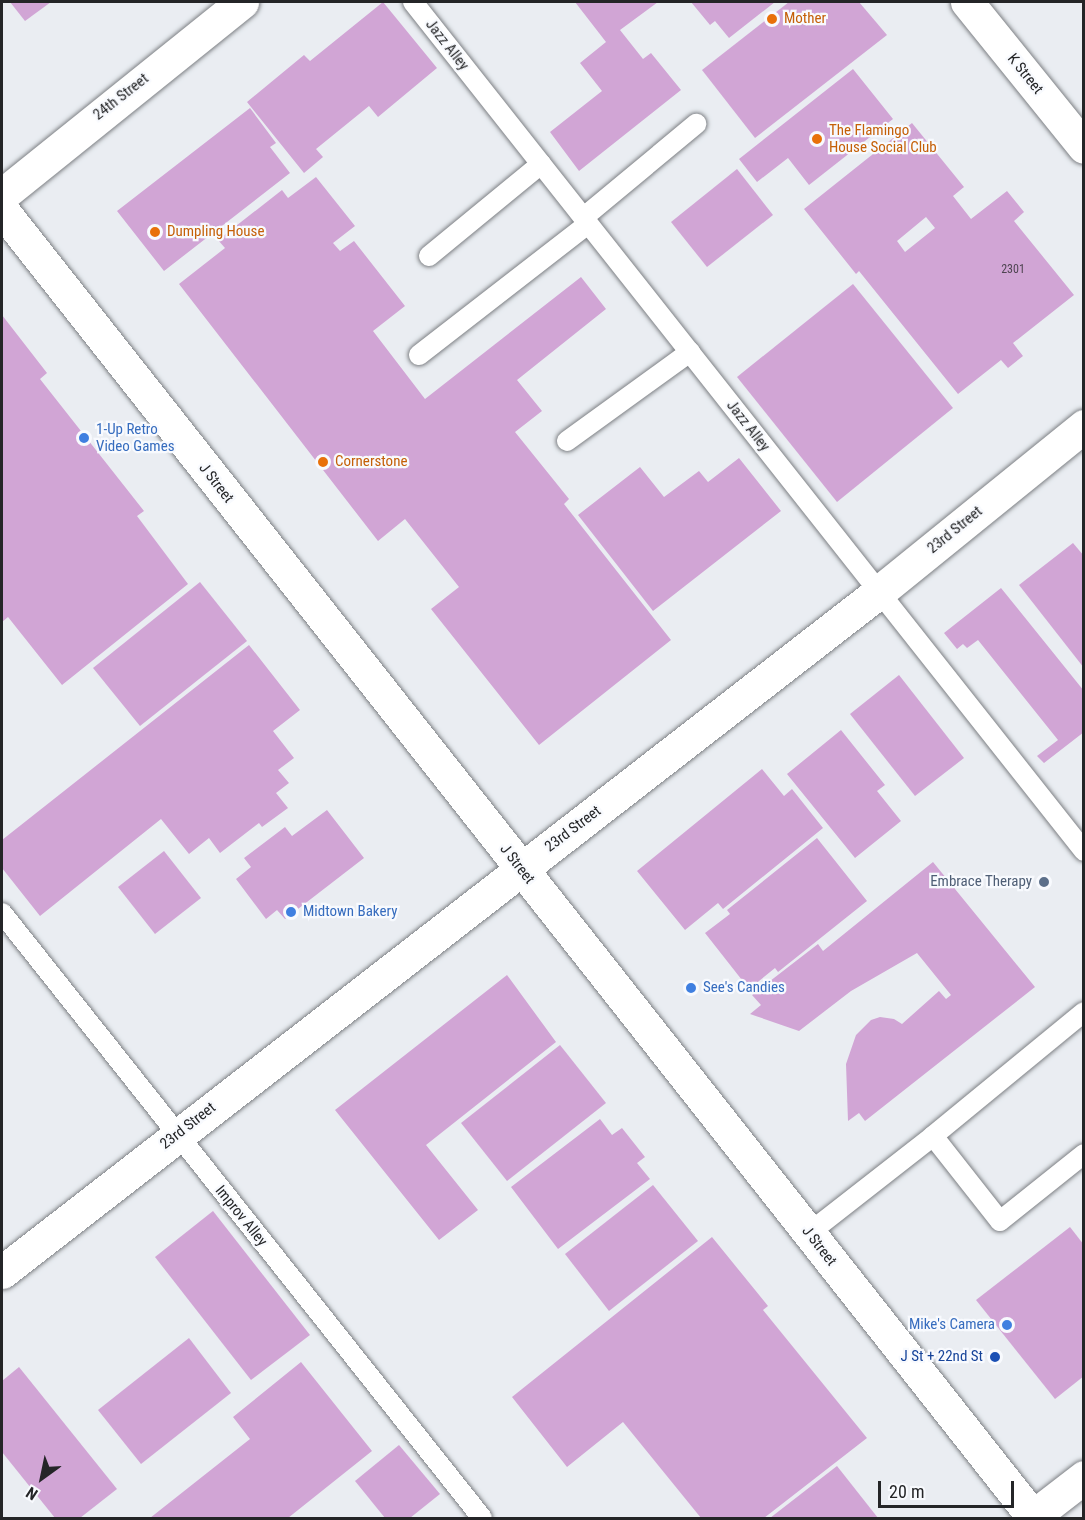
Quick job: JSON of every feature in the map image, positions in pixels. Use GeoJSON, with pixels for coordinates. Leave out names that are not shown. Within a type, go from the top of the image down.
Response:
{"type":"FeatureCollection","features":[{"type":"Feature","properties":{"kind":"street","name":"24th Street"},"geometry":{"type":"LineString","coordinates":[[2,195],[242,2]]}},
{"type":"Feature","properties":{"kind":"street","name":"K Street"},"geometry":{"type":"LineString","coordinates":[[967,2],[1083,147]]}},
{"type":"Feature","properties":{"kind":"street","name":"J Street"},"geometry":{"type":"LineString","coordinates":[[2,210],[1033,1518]]}},
{"type":"Feature","properties":{"kind":"street","name":"23rd Street"},"geometry":{"type":"LineString","coordinates":[[2,1272],[879,592],[1083,426]]}},
{"type":"Feature","properties":{"kind":"street"},"geometry":{"type":"LineString","coordinates":[[1033,1518],[1083,1477]]}},
{"type":"Feature","properties":{"kind":"lane","name":"Jazz Alley"},"geometry":{"type":"LineString","coordinates":[[413,2],[1083,851]]}},
{"type":"Feature","properties":{"kind":"lane"},"geometry":{"type":"LineString","coordinates":[[419,355],[586,221],[696,124]]}},
{"type":"Feature","properties":{"kind":"lane"},"geometry":{"type":"LineString","coordinates":[[429,256],[541,164]]}},
{"type":"Feature","properties":{"kind":"lane"},"geometry":{"type":"LineString","coordinates":[[567,441],[690,352]]}},
{"type":"Feature","properties":{"kind":"lane","name":"Improv Alley"},"geometry":{"type":"LineString","coordinates":[[2,913],[482,1518]]}},
{"type":"Feature","properties":{"kind":"lane"},"geometry":{"type":"LineString","coordinates":[[809,1233],[933,1136],[1083,1012]]}},
{"type":"Feature","properties":{"kind":"lane"},"geometry":{"type":"LineString","coordinates":[[933,1136],[1000,1221],[1083,1154]]}},
{"type":"Feature","properties":{"kind":"building"},"geometry":{"type":"Polygon","coordinates":[[[10,2],[51,2],[25,21],[10,2]]]}},
{"type":"Feature","properties":{"kind":"building"},"geometry":{"type":"Polygon","coordinates":[[[383,2],[437,68],[378,117],[369,106],[316,149],[323,157],[304,173],[247,102],[304,55],[310,61],[383,2]]]}},
{"type":"Feature","properties":{"kind":"building"},"geometry":{"type":"Polygon","coordinates":[[[575,2],[658,2],[620,30],[643,59],[651,53],[681,90],[579,171],[550,132],[602,91],[580,63],[606,42],[575,2]]]}},
{"type":"Feature","properties":{"kind":"building"},"geometry":{"type":"Polygon","coordinates":[[[691,2],[775,2],[729,38],[715,21],[710,25],[691,2]]]}},
{"type":"Feature","properties":{"kind":"building"},"geometry":{"type":"Polygon","coordinates":[[[789,2],[859,2],[887,35],[755,138],[702,70],[789,2]]]}},
{"type":"Feature","properties":{"kind":"building","name":"The Flamingo House Social Club"},"geometry":{"type":"Polygon","coordinates":[[[853,69],[893,119],[809,185],[788,158],[757,182],[739,159],[853,69]]]}},
{"type":"Feature","properties":{"kind":"building"},"geometry":{"type":"Polygon","coordinates":[[[250,108],[276,143],[270,147],[290,173],[164,271],[117,211],[250,108]]]}},
{"type":"Feature","properties":{"kind":"building"},"geometry":{"type":"Polygon","coordinates":[[[912,123],[964,187],[953,196],[971,219],[1007,191],[1024,212],[1014,221],[1074,295],[1013,343],[1023,356],[1008,368],[1001,360],[958,394],[859,271],[856,274],[804,209],[912,123]],[[926,217],[897,241],[905,252],[935,228],[926,217]]]}},
{"type":"Feature","properties":{"kind":"building"},"geometry":{"type":"Polygon","coordinates":[[[737,169],[773,215],[707,267],[671,222],[737,169]]]}},
{"type":"Feature","properties":{"kind":"building"},"geometry":{"type":"Polygon","coordinates":[[[316,177],[355,226],[333,243],[340,251],[354,241],[405,306],[373,331],[425,399],[581,277],[606,309],[517,380],[542,411],[515,432],[569,499],[564,504],[671,640],[539,745],[431,609],[459,587],[405,519],[378,541],[179,284],[225,248],[218,240],[282,190],[288,198],[316,177]]]}},
{"type":"Feature","properties":{"kind":"building"},"geometry":{"type":"Polygon","coordinates":[[[853,284],[953,408],[837,502],[737,377],[853,284]]]}},
{"type":"Feature","properties":{"kind":"building"},"geometry":{"type":"Polygon","coordinates":[[[2,315],[47,373],[40,379],[144,511],[137,516],[188,584],[62,685],[8,617],[2,622],[2,315]]]}},
{"type":"Feature","properties":{"kind":"building"},"geometry":{"type":"Polygon","coordinates":[[[739,458],[781,511],[653,611],[578,515],[640,467],[664,497],[699,471],[708,482],[739,458]]]}},
{"type":"Feature","properties":{"kind":"building"},"geometry":{"type":"Polygon","coordinates":[[[1073,543],[1084,556],[1084,668],[1019,585],[1073,543]]]}},
{"type":"Feature","properties":{"kind":"building"},"geometry":{"type":"Polygon","coordinates":[[[200,582],[247,641],[140,726],[93,668],[200,582]]]}},
{"type":"Feature","properties":{"kind":"building"},"geometry":{"type":"Polygon","coordinates":[[[1001,588],[1084,691],[1084,732],[1044,763],[1037,756],[1058,740],[978,640],[967,648],[963,644],[957,649],[944,633],[1001,588]]]}},
{"type":"Feature","properties":{"kind":"building"},"geometry":{"type":"Polygon","coordinates":[[[249,645],[300,710],[273,731],[294,758],[278,770],[289,783],[276,793],[288,808],[262,827],[259,823],[220,853],[209,838],[189,854],[161,819],[40,916],[2,868],[2,840],[249,645]]]}},
{"type":"Feature","properties":{"kind":"building"},"geometry":{"type":"Polygon","coordinates":[[[899,675],[964,758],[915,796],[850,714],[899,675]]]}},
{"type":"Feature","properties":{"kind":"building"},"geometry":{"type":"Polygon","coordinates":[[[841,730],[885,785],[877,791],[901,821],[855,858],[787,774],[841,730]]]}},
{"type":"Feature","properties":{"kind":"building"},"geometry":{"type":"Polygon","coordinates":[[[762,769],[784,796],[792,789],[823,828],[723,909],[718,903],[685,930],[637,871],[762,769]]]}},
{"type":"Feature","properties":{"kind":"building"},"geometry":{"type":"Polygon","coordinates":[[[327,810],[364,858],[285,919],[277,910],[266,919],[236,879],[251,867],[244,858],[285,827],[292,836],[327,810]]]}},
{"type":"Feature","properties":{"kind":"building"},"geometry":{"type":"Polygon","coordinates":[[[817,838],[867,901],[778,972],[775,968],[749,989],[705,933],[730,914],[727,910],[817,838]]]}},
{"type":"Feature","properties":{"kind":"building"},"geometry":{"type":"Polygon","coordinates":[[[164,851],[201,898],[155,934],[118,887],[164,851]]]}},
{"type":"Feature","properties":{"kind":"building"},"geometry":{"type":"Polygon","coordinates":[[[933,862],[1035,987],[865,1121],[859,1113],[848,1121],[846,1064],[856,1035],[871,1020],[880,1017],[894,1019],[902,1024],[939,991],[946,999],[951,995],[917,953],[851,991],[799,1031],[750,1014],[761,1005],[752,995],[818,944],[823,951],[933,862]]]}},
{"type":"Feature","properties":{"kind":"building"},"geometry":{"type":"Polygon","coordinates":[[[507,975],[556,1042],[426,1145],[478,1210],[439,1240],[335,1110],[507,975]]]}},
{"type":"Feature","properties":{"kind":"building"},"geometry":{"type":"Polygon","coordinates":[[[560,1045],[606,1103],[507,1181],[461,1123],[560,1045]]]}},
{"type":"Feature","properties":{"kind":"building"},"geometry":{"type":"Polygon","coordinates":[[[600,1119],[612,1135],[622,1128],[645,1157],[637,1163],[650,1179],[558,1249],[511,1187],[600,1119]]]}},
{"type":"Feature","properties":{"kind":"building"},"geometry":{"type":"Polygon","coordinates":[[[653,1185],[698,1241],[609,1311],[565,1254],[653,1185]]]}},
{"type":"Feature","properties":{"kind":"building"},"geometry":{"type":"Polygon","coordinates":[[[213,1211],[310,1335],[251,1380],[155,1257],[213,1211]]]}},
{"type":"Feature","properties":{"kind":"building"},"geometry":{"type":"Polygon","coordinates":[[[1070,1227],[1084,1245],[1084,1376],[1055,1399],[976,1300],[1070,1227]]]}},
{"type":"Feature","properties":{"kind":"building"},"geometry":{"type":"Polygon","coordinates":[[[712,1237],[768,1306],[763,1310],[867,1438],[764,1518],[701,1518],[623,1422],[567,1467],[512,1397],[712,1237]]]}},
{"type":"Feature","properties":{"kind":"building"},"geometry":{"type":"Polygon","coordinates":[[[189,1338],[231,1393],[141,1464],[98,1410],[189,1338]]]}},
{"type":"Feature","properties":{"kind":"building"},"geometry":{"type":"Polygon","coordinates":[[[301,1362],[372,1451],[288,1518],[150,1518],[250,1439],[233,1417],[301,1362]]]}},
{"type":"Feature","properties":{"kind":"building"},"geometry":{"type":"Polygon","coordinates":[[[19,1367],[117,1489],[80,1518],[55,1518],[2,1452],[2,1381],[19,1367]]]}},
{"type":"Feature","properties":{"kind":"building"},"geometry":{"type":"Polygon","coordinates":[[[399,1445],[440,1494],[410,1518],[385,1518],[355,1481],[399,1445]]]}},
{"type":"Feature","properties":{"kind":"building"},"geometry":{"type":"Polygon","coordinates":[[[837,1466],[878,1518],[770,1518],[837,1466]]]}},
{"type":"Feature","properties":{"kind":"place","name":"Mother"},"geometry":{"type":"Point","coordinates":[772,19]}},
{"type":"Feature","properties":{"kind":"place","name":"The Flamingo House Social Club"},"geometry":{"type":"Point","coordinates":[817,139]}},
{"type":"Feature","properties":{"kind":"place","name":"Dumpling House"},"geometry":{"type":"Point","coordinates":[155,232]}},
{"type":"Feature","properties":{"kind":"place","name":"1-Up Retro Video Games"},"geometry":{"type":"Point","coordinates":[84,438]}},
{"type":"Feature","properties":{"kind":"place","name":"Cornerstone"},"geometry":{"type":"Point","coordinates":[323,462]}},
{"type":"Feature","properties":{"kind":"place","name":"Embrace Therapy"},"geometry":{"type":"Point","coordinates":[1044,882]}},
{"type":"Feature","properties":{"kind":"place","name":"Midtown Bakery"},"geometry":{"type":"Point","coordinates":[291,912]}},
{"type":"Feature","properties":{"kind":"place","name":"See's Candies"},"geometry":{"type":"Point","coordinates":[691,988]}},
{"type":"Feature","properties":{"kind":"place","name":"Mike's Camera"},"geometry":{"type":"Point","coordinates":[1007,1325]}},
{"type":"Feature","properties":{"kind":"place","name":"J St + 22nd St"},"geometry":{"type":"Point","coordinates":[995,1357]}}]}
